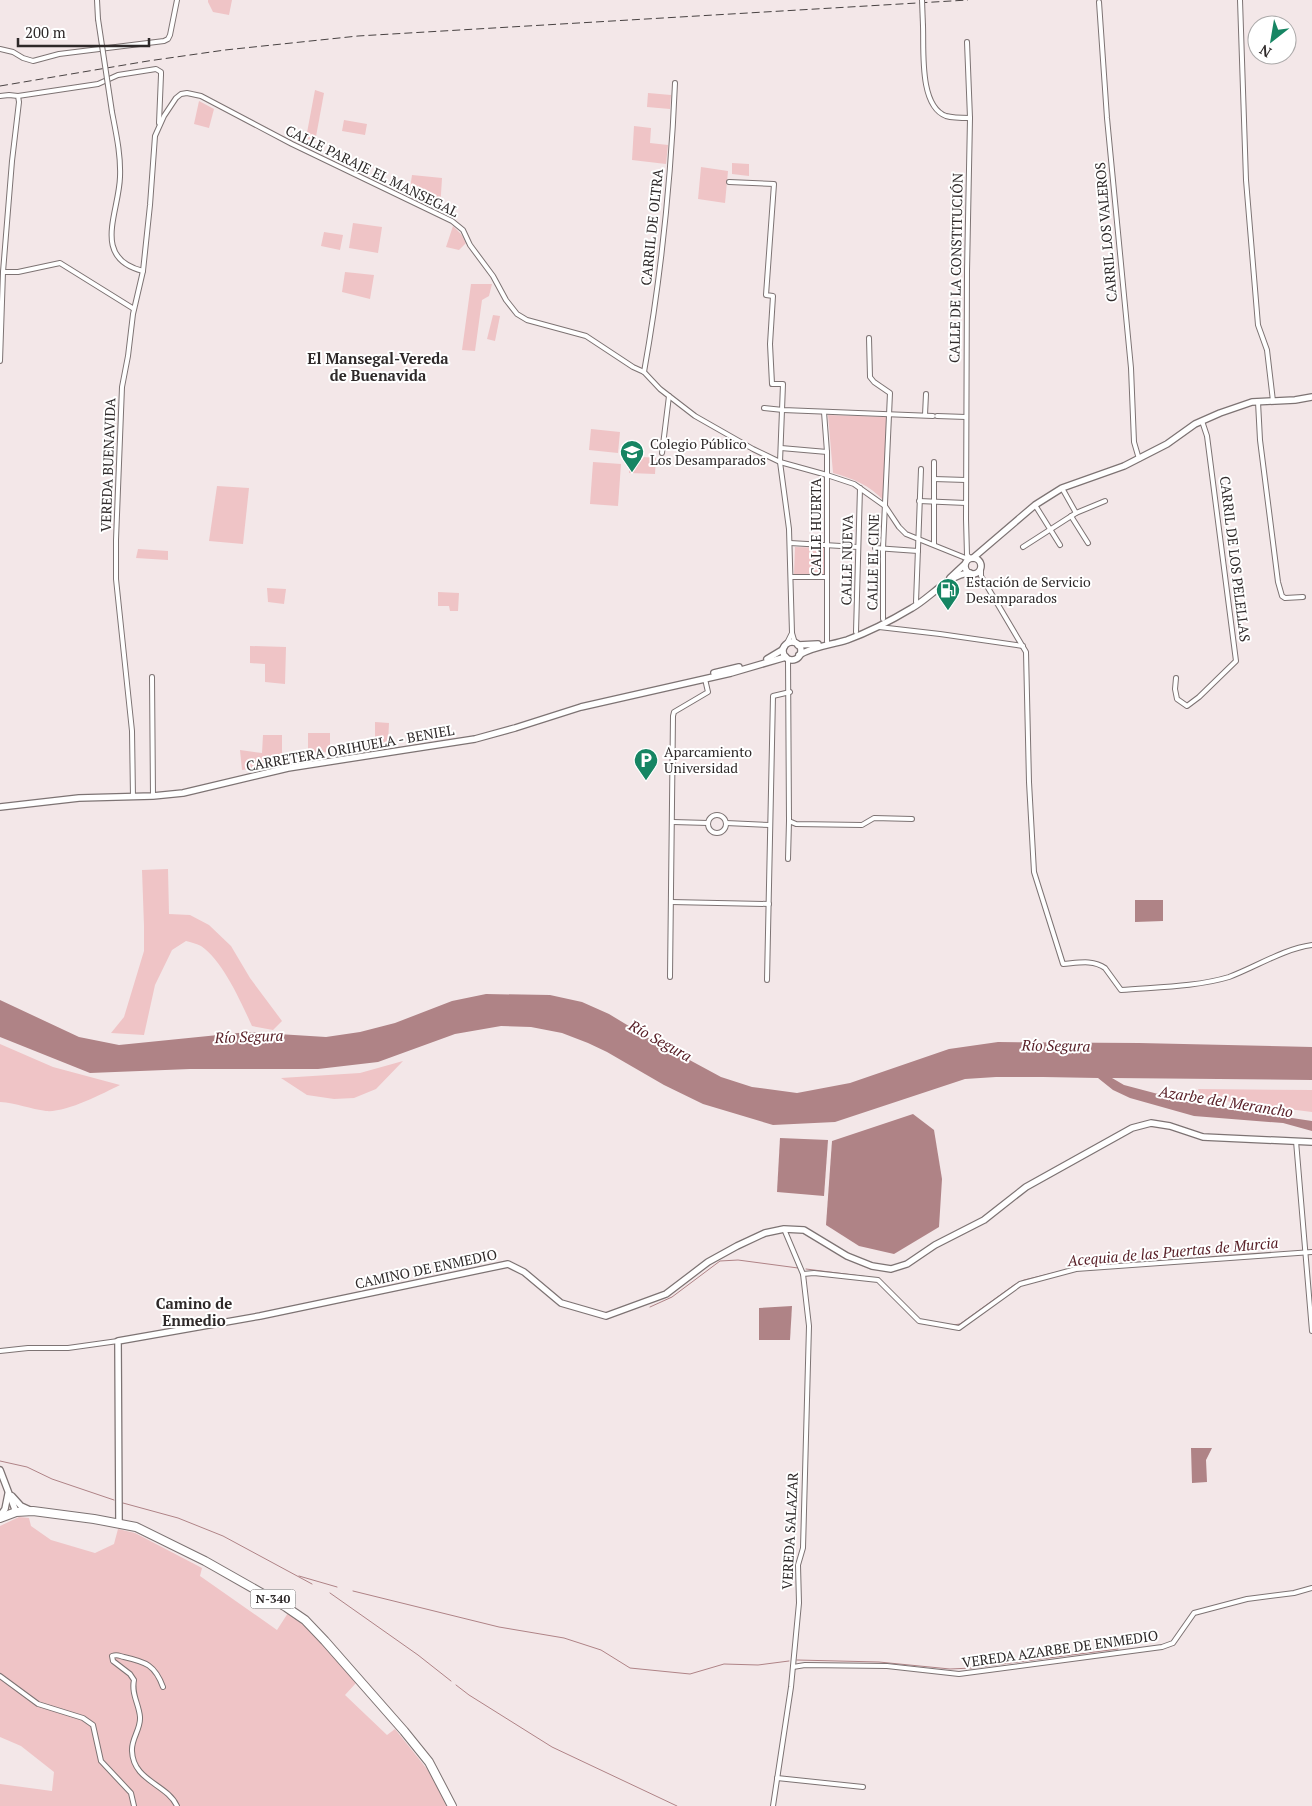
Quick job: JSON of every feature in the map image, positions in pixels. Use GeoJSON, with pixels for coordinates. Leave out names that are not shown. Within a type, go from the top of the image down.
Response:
{"type":"FeatureCollection","features":[{"type":"Feature","properties":{"kind":"highway","name":"N-340"},"geometry":{"type":"LineString","coordinates":[[0,1517],[16,1512],[33,1511],[119,1522],[142,1529],[205,1561],[272,1599],[304,1620],[325,1641],[419,1748],[438,1776],[452,1806]]}},
{"type":"Feature","properties":{"kind":"main road"},"geometry":{"type":"LineString","coordinates":[[988,545],[978,571],[959,576],[925,600],[878,626],[849,639],[814,649],[794,659],[787,658],[783,652],[786,645],[814,645],[856,632],[916,602],[951,577],[968,560],[1035,506],[1062,488],[1139,459],[1220,413],[1258,402],[1312,397]]}},
{"type":"Feature","properties":{"kind":"main road"},"geometry":{"type":"LineString","coordinates":[[968,560],[978,560],[981,566]]}},
{"type":"Feature","properties":{"kind":"main road"},"geometry":{"type":"LineString","coordinates":[[968,560],[966,570],[972,573]]}},
{"type":"Feature","properties":{"kind":"main road"},"geometry":{"type":"LineString","coordinates":[[797,644],[800,649],[800,655]]}},
{"type":"Feature","properties":{"kind":"main road","name":"CARRETERA ORIHUELA - BENIEL"},"geometry":{"type":"LineString","coordinates":[[0,807],[79,798],[133,797],[183,793],[297,767],[474,739],[581,707],[767,659],[786,645]]}},
{"type":"Feature","properties":{"kind":"main road","name":"CARRETERA ORIHUELA - BENIEL"},"geometry":{"type":"LineString","coordinates":[[610,700],[705,679],[787,658]]}},
{"type":"Feature","properties":{"kind":"main road","name":"CAMINO DE ENMEDIO"},"geometry":{"type":"LineString","coordinates":[[118,1340],[260,1316],[508,1264],[524,1272],[561,1303],[606,1316],[666,1294],[708,1262],[737,1246],[765,1233],[784,1229],[804,1230],[847,1256],[872,1266],[891,1268],[907,1264],[935,1245],[984,1220],[1026,1187],[1132,1128],[1151,1123],[1170,1126],[1203,1137],[1312,1142]]}},
{"type":"Feature","properties":{"kind":"main road"},"geometry":{"type":"LineString","coordinates":[[118,1340],[119,1522]]}},
{"type":"Feature","properties":{"kind":"main road"},"geometry":{"type":"LineString","coordinates":[[0,1470],[16,1512]]}},
{"type":"Feature","properties":{"kind":"main road"},"geometry":{"type":"LineString","coordinates":[[9,1492],[20,1506],[33,1511]]}},
{"type":"Feature","properties":{"kind":"main road"},"geometry":{"type":"LineString","coordinates":[[0,1517],[5,1509],[9,1492]]}},
{"type":"Feature","properties":{"kind":"street"},"geometry":{"type":"LineString","coordinates":[[97,0],[98,19],[119,150],[120,187],[111,239],[115,253],[121,261],[131,268],[143,271]]}},
{"type":"Feature","properties":{"kind":"street"},"geometry":{"type":"LineString","coordinates":[[0,49],[13,52],[33,61],[59,54],[164,41],[168,38],[172,29],[177,0]]}},
{"type":"Feature","properties":{"kind":"street"},"geometry":{"type":"LineString","coordinates":[[922,0],[926,81],[930,100],[936,109],[946,116],[970,118]]}},
{"type":"Feature","properties":{"kind":"street"},"geometry":{"type":"LineString","coordinates":[[1240,0],[1246,180],[1258,325],[1267,350],[1273,401]]}},
{"type":"Feature","properties":{"kind":"street","name":"CARRIL LOS VALEROS"},"geometry":{"type":"LineString","coordinates":[[1099,2],[1107,118],[1131,368],[1134,442],[1139,459]]}},
{"type":"Feature","properties":{"kind":"street","name":"CALLE DE LA CONSTITUCIÓN"},"geometry":{"type":"LineString","coordinates":[[967,42],[970,118],[966,417],[966,549],[968,560]]}},
{"type":"Feature","properties":{"kind":"street"},"geometry":{"type":"LineString","coordinates":[[0,96],[18,96],[98,84],[118,75],[156,69],[161,72],[159,125]]}},
{"type":"Feature","properties":{"kind":"street","name":"CARRIL DE OLTRA"},"geometry":{"type":"LineString","coordinates":[[644,372],[661,254],[675,83]]}},
{"type":"Feature","properties":{"kind":"street","name":"CALLE PARAJE EL MANSEGAL"},"geometry":{"type":"LineString","coordinates":[[159,125],[176,98],[181,94],[187,93],[201,96],[292,144],[452,221],[463,230],[470,245],[493,276],[506,300],[517,314],[527,320],[586,336],[633,367],[644,372],[660,389],[695,416],[725,435],[780,462],[854,484],[885,506],[903,531],[968,560]]}},
{"type":"Feature","properties":{"kind":"street"},"geometry":{"type":"LineString","coordinates":[[0,361],[3,272],[12,161],[18,115],[18,96]]}},
{"type":"Feature","properties":{"kind":"street","name":"VEREDA BUENAVIDA"},"geometry":{"type":"LineString","coordinates":[[133,797],[132,731],[116,579],[116,540],[122,387],[134,310],[143,271],[155,136],[159,125]]}},
{"type":"Feature","properties":{"kind":"street"},"geometry":{"type":"LineString","coordinates":[[728,182],[774,184],[766,295],[773,296],[770,344],[771,379],[772,384],[783,384],[780,462],[790,543],[792,633],[797,644]]}},
{"type":"Feature","properties":{"kind":"street"},"geometry":{"type":"LineString","coordinates":[[3,272],[18,272],[60,264],[134,310]]}},
{"type":"Feature","properties":{"kind":"street","name":"CALLE EL CINE"},"geometry":{"type":"LineString","coordinates":[[869,338],[870,377],[890,393],[883,619]]}},
{"type":"Feature","properties":{"kind":"street"},"geometry":{"type":"LineString","coordinates":[[925,416],[926,394]]}},
{"type":"Feature","properties":{"kind":"street"},"geometry":{"type":"LineString","coordinates":[[662,453],[669,396]]}},
{"type":"Feature","properties":{"kind":"street"},"geometry":{"type":"LineString","coordinates":[[1258,402],[1260,440],[1282,596],[1285,598],[1303,597]]}},
{"type":"Feature","properties":{"kind":"street"},"geometry":{"type":"LineString","coordinates":[[764,408],[966,417]]}},
{"type":"Feature","properties":{"kind":"street","name":"CALLE HUERTA"},"geometry":{"type":"LineString","coordinates":[[824,412],[828,452],[826,546],[827,642]]}},
{"type":"Feature","properties":{"kind":"street","name":"CARRIL DE LOS PELELLAS"},"geometry":{"type":"LineString","coordinates":[[1176,678],[1175,689],[1177,699],[1188,706],[1236,661],[1208,445],[1202,422]]}},
{"type":"Feature","properties":{"kind":"street"},"geometry":{"type":"LineString","coordinates":[[780,448],[828,452]]}},
{"type":"Feature","properties":{"kind":"street"},"geometry":{"type":"LineString","coordinates":[[934,462],[934,544]]}},
{"type":"Feature","properties":{"kind":"street"},"geometry":{"type":"LineString","coordinates":[[916,602],[921,469]]}},
{"type":"Feature","properties":{"kind":"street"},"geometry":{"type":"LineString","coordinates":[[934,479],[966,480]]}},
{"type":"Feature","properties":{"kind":"street","name":"CALLE NUEVA"},"geometry":{"type":"LineString","coordinates":[[856,632],[860,488]]}},
{"type":"Feature","properties":{"kind":"street"},"geometry":{"type":"LineString","coordinates":[[1062,488],[1088,543]]}},
{"type":"Feature","properties":{"kind":"street"},"geometry":{"type":"LineString","coordinates":[[919,501],[966,503]]}},
{"type":"Feature","properties":{"kind":"street"},"geometry":{"type":"LineString","coordinates":[[1023,546],[1074,514],[1104,501]]}},
{"type":"Feature","properties":{"kind":"street"},"geometry":{"type":"LineString","coordinates":[[1035,506],[1060,545]]}},
{"type":"Feature","properties":{"kind":"street"},"geometry":{"type":"LineString","coordinates":[[790,543],[858,547]]}},
{"type":"Feature","properties":{"kind":"street"},"geometry":{"type":"LineString","coordinates":[[875,548],[918,551]]}},
{"type":"Feature","properties":{"kind":"street"},"geometry":{"type":"LineString","coordinates":[[981,566],[981,576],[1026,652],[1029,782],[1034,872],[1063,964],[1086,962],[1102,965],[1121,990],[1218,980],[1245,971],[1300,947],[1312,945]]}},
{"type":"Feature","properties":{"kind":"street"},"geometry":{"type":"LineString","coordinates":[[972,573],[981,576]]}},
{"type":"Feature","properties":{"kind":"street"},"geometry":{"type":"LineString","coordinates":[[791,577],[826,577]]}},
{"type":"Feature","properties":{"kind":"street"},"geometry":{"type":"LineString","coordinates":[[891,619],[892,629]]}},
{"type":"Feature","properties":{"kind":"street"},"geometry":{"type":"LineString","coordinates":[[878,626],[1023,646]]}},
{"type":"Feature","properties":{"kind":"street"},"geometry":{"type":"LineString","coordinates":[[786,645],[792,633]]}},
{"type":"Feature","properties":{"kind":"street"},"geometry":{"type":"LineString","coordinates":[[787,658],[790,692],[788,859]]}},
{"type":"Feature","properties":{"kind":"street"},"geometry":{"type":"LineString","coordinates":[[152,677],[153,796]]}},
{"type":"Feature","properties":{"kind":"street"},"geometry":{"type":"LineString","coordinates":[[670,976],[674,712],[708,692],[705,679]]}},
{"type":"Feature","properties":{"kind":"street"},"geometry":{"type":"LineString","coordinates":[[767,980],[773,696],[790,692]]}},
{"type":"Feature","properties":{"kind":"street"},"geometry":{"type":"LineString","coordinates":[[716,815],[724,818],[726,823],[722,831],[717,832],[710,829],[708,824],[710,818],[716,815]]}},
{"type":"Feature","properties":{"kind":"street"},"geometry":{"type":"LineString","coordinates":[[789,821],[796,824],[862,825],[874,818],[912,819]]}},
{"type":"Feature","properties":{"kind":"street"},"geometry":{"type":"LineString","coordinates":[[673,822],[708,824]]}},
{"type":"Feature","properties":{"kind":"street"},"geometry":{"type":"LineString","coordinates":[[726,823],[770,825]]}},
{"type":"Feature","properties":{"kind":"street"},"geometry":{"type":"LineString","coordinates":[[671,902],[769,904]]}},
{"type":"Feature","properties":{"kind":"street"},"geometry":{"type":"LineString","coordinates":[[1296,1141],[1312,1331]]}},
{"type":"Feature","properties":{"kind":"street","name":"VEREDA SALAZAR"},"geometry":{"type":"LineString","coordinates":[[773,1806],[793,1667],[799,1603],[798,1565],[804,1539],[809,1326],[803,1274],[784,1229]]}},
{"type":"Feature","properties":{"kind":"street"},"geometry":{"type":"LineString","coordinates":[[803,1274],[814,1273],[878,1280],[919,1321],[958,1328],[1020,1284],[1076,1269],[1312,1252]]}},
{"type":"Feature","properties":{"kind":"street","name":"CAMINO DE ENMEDIO"},"geometry":{"type":"LineString","coordinates":[[0,1351],[28,1348],[68,1348],[118,1340]]}},
{"type":"Feature","properties":{"kind":"street","name":"VEREDA AZARBE DE ENMEDIO"},"geometry":{"type":"LineString","coordinates":[[793,1667],[805,1665],[887,1666],[959,1674],[1162,1647],[1173,1643],[1194,1613],[1247,1599],[1294,1593],[1312,1588]]}},
{"type":"Feature","properties":{"kind":"street"},"geometry":{"type":"LineString","coordinates":[[163,1687],[158,1676],[148,1664],[117,1654],[112,1656],[113,1661],[130,1674],[134,1680],[132,1687],[140,1715],[140,1722],[132,1749],[135,1762],[148,1781],[167,1792],[174,1799],[177,1806]]}},
{"type":"Feature","properties":{"kind":"street"},"geometry":{"type":"LineString","coordinates":[[0,1676],[38,1704],[89,1721],[96,1733],[101,1761],[131,1793],[134,1806]]}},
{"type":"Feature","properties":{"kind":"street"},"geometry":{"type":"LineString","coordinates":[[777,1778],[863,1787]]}},
{"type":"Feature","properties":{"kind":"shaded area"},"geometry":{"type":"Polygon","coordinates":[[[208,0],[232,0],[229,15],[213,12],[208,0]]]}},
{"type":"Feature","properties":{"kind":"shaded area"},"geometry":{"type":"Polygon","coordinates":[[[315,90],[324,93],[315,142],[306,138],[315,90]]]}},
{"type":"Feature","properties":{"kind":"shaded area"},"geometry":{"type":"Polygon","coordinates":[[[648,93],[671,95],[670,109],[647,107],[648,93]]]}},
{"type":"Feature","properties":{"kind":"shaded area"},"geometry":{"type":"Polygon","coordinates":[[[199,101],[214,109],[209,128],[194,124],[199,101]]]}},
{"type":"Feature","properties":{"kind":"shaded area"},"geometry":{"type":"Polygon","coordinates":[[[344,120],[367,124],[365,135],[342,131],[344,120]]]}},
{"type":"Feature","properties":{"kind":"shaded area"},"geometry":{"type":"Polygon","coordinates":[[[634,126],[651,128],[650,143],[668,145],[666,164],[632,160],[634,126]]]}},
{"type":"Feature","properties":{"kind":"shaded area"},"geometry":{"type":"Polygon","coordinates":[[[732,163],[749,164],[749,176],[732,174],[732,163]]]}},
{"type":"Feature","properties":{"kind":"shaded area"},"geometry":{"type":"Polygon","coordinates":[[[701,167],[728,171],[725,203],[698,199],[701,167]]]}},
{"type":"Feature","properties":{"kind":"shaded area"},"geometry":{"type":"Polygon","coordinates":[[[412,175],[442,178],[440,210],[409,195],[412,175]]]}},
{"type":"Feature","properties":{"kind":"shaded area"},"geometry":{"type":"Polygon","coordinates":[[[353,223],[382,227],[378,253],[349,248],[353,223]]]}},
{"type":"Feature","properties":{"kind":"shaded area"},"geometry":{"type":"Polygon","coordinates":[[[453,226],[466,243],[459,250],[446,247],[453,226]]]}},
{"type":"Feature","properties":{"kind":"shaded area"},"geometry":{"type":"Polygon","coordinates":[[[324,232],[343,235],[340,250],[321,246],[324,232]]]}},
{"type":"Feature","properties":{"kind":"shaded area"},"geometry":{"type":"Polygon","coordinates":[[[345,272],[374,275],[370,299],[342,292],[345,272]]]}},
{"type":"Feature","properties":{"kind":"shaded area"},"geometry":{"type":"Polygon","coordinates":[[[471,284],[492,284],[489,296],[482,300],[475,351],[462,350],[471,284]]]}},
{"type":"Feature","properties":{"kind":"shaded area"},"geometry":{"type":"Polygon","coordinates":[[[493,315],[500,316],[495,341],[487,339],[493,315]]]}},
{"type":"Feature","properties":{"kind":"shaded area"},"geometry":{"type":"Polygon","coordinates":[[[828,415],[887,417],[884,501],[861,483],[833,473],[828,415]]]}},
{"type":"Feature","properties":{"kind":"shaded area"},"geometry":{"type":"Polygon","coordinates":[[[591,429],[620,432],[618,453],[589,450],[591,429]]]}},
{"type":"Feature","properties":{"kind":"shaded area"},"geometry":{"type":"Polygon","coordinates":[[[630,456],[656,458],[655,474],[629,473],[630,456]]]}},
{"type":"Feature","properties":{"kind":"shaded area"},"geometry":{"type":"Polygon","coordinates":[[[593,462],[621,464],[618,506],[590,504],[593,462]]]}},
{"type":"Feature","properties":{"kind":"shaded area"},"geometry":{"type":"Polygon","coordinates":[[[217,486],[249,488],[243,544],[209,541],[217,486]]]}},
{"type":"Feature","properties":{"kind":"shaded area"},"geometry":{"type":"Polygon","coordinates":[[[795,547],[825,548],[825,575],[794,575],[795,547]]]}},
{"type":"Feature","properties":{"kind":"shaded area"},"geometry":{"type":"Polygon","coordinates":[[[138,549],[168,551],[168,560],[136,558],[138,549]]]}},
{"type":"Feature","properties":{"kind":"shaded area"},"geometry":{"type":"Polygon","coordinates":[[[267,588],[286,589],[284,604],[268,602],[267,588]]]}},
{"type":"Feature","properties":{"kind":"shaded area"},"geometry":{"type":"Polygon","coordinates":[[[438,592],[459,593],[458,611],[450,611],[449,606],[438,606],[438,592]]]}},
{"type":"Feature","properties":{"kind":"shaded area"},"geometry":{"type":"Polygon","coordinates":[[[250,646],[286,647],[285,684],[265,682],[265,664],[250,663],[250,646]]]}},
{"type":"Feature","properties":{"kind":"shaded area"},"geometry":{"type":"Polygon","coordinates":[[[375,722],[389,723],[388,743],[375,744],[375,722]]]}},
{"type":"Feature","properties":{"kind":"shaded area"},"geometry":{"type":"Polygon","coordinates":[[[308,733],[330,733],[330,752],[308,753],[308,733]]]}},
{"type":"Feature","properties":{"kind":"shaded area"},"geometry":{"type":"Polygon","coordinates":[[[263,735],[282,735],[282,764],[242,770],[240,750],[262,753],[263,735]]]}},
{"type":"Feature","properties":{"kind":"shaded area"},"geometry":{"type":"Polygon","coordinates":[[[168,869],[169,914],[190,915],[209,925],[231,946],[250,978],[282,1021],[273,1030],[252,1026],[231,983],[217,961],[201,946],[186,941],[172,950],[155,985],[144,1035],[111,1033],[124,1017],[144,951],[142,870],[168,869]]]}},
{"type":"Feature","properties":{"kind":"shaded area"},"geometry":{"type":"Polygon","coordinates":[[[0,1044],[53,1067],[120,1085],[83,1102],[54,1111],[0,1102],[0,1044]]]}},
{"type":"Feature","properties":{"kind":"shaded area"},"geometry":{"type":"Polygon","coordinates":[[[403,1061],[376,1089],[354,1098],[334,1099],[307,1095],[281,1078],[360,1073],[403,1061]]]}},
{"type":"Feature","properties":{"kind":"shaded area"},"geometry":{"type":"Polygon","coordinates":[[[1198,1089],[1312,1090],[1312,1112],[1202,1098],[1198,1089]]]}},
{"type":"Feature","properties":{"kind":"shaded area"},"geometry":{"type":"Polygon","coordinates":[[[19,1517],[29,1518],[31,1526],[51,1540],[95,1553],[114,1544],[118,1529],[135,1533],[202,1568],[200,1576],[277,1630],[288,1613],[316,1637],[356,1683],[345,1695],[387,1735],[395,1729],[435,1779],[447,1806],[0,1806],[0,1784],[52,1791],[54,1772],[21,1746],[0,1737],[0,1526],[19,1517]]]}},
{"type":"Feature","properties":{"kind":"water"},"geometry":{"type":"Polygon","coordinates":[[[1135,900],[1163,900],[1163,921],[1135,922],[1135,900]]]}},
{"type":"Feature","properties":{"kind":"water","name":"Río Segura"},"geometry":{"type":"Polygon","coordinates":[[[486,994],[550,995],[582,1002],[609,1014],[721,1077],[752,1087],[797,1093],[850,1083],[949,1049],[998,1042],[1312,1047],[1312,1080],[1112,1078],[1124,1085],[1192,1103],[1312,1121],[1312,1131],[1283,1123],[1194,1116],[1130,1098],[1113,1090],[1098,1078],[1043,1077],[965,1079],[835,1122],[773,1125],[703,1104],[588,1043],[562,1033],[531,1027],[501,1026],[455,1034],[378,1062],[318,1069],[190,1069],[90,1073],[0,1037],[0,1000],[79,1037],[119,1045],[248,1032],[326,1037],[360,1032],[395,1023],[452,1001],[486,994]]]}},
{"type":"Feature","properties":{"kind":"water"},"geometry":{"type":"Polygon","coordinates":[[[913,1114],[934,1130],[942,1179],[939,1227],[894,1254],[859,1246],[826,1225],[832,1141],[913,1114]]]}},
{"type":"Feature","properties":{"kind":"water"},"geometry":{"type":"Polygon","coordinates":[[[780,1138],[828,1140],[824,1196],[777,1192],[780,1138]]]}},
{"type":"Feature","properties":{"kind":"water"},"geometry":{"type":"Polygon","coordinates":[[[792,1306],[790,1340],[759,1340],[759,1308],[792,1306]]]}},
{"type":"Feature","properties":{"kind":"water"},"geometry":{"type":"Polygon","coordinates":[[[1191,1448],[1212,1448],[1206,1460],[1207,1482],[1192,1483],[1191,1448]]]}},
{"type":"Feature","properties":{"kind":"waterway","name":"Acequia de las Puertas de Murcia"},"geometry":{"type":"LineString","coordinates":[[650,1307],[672,1297],[720,1261],[738,1260],[798,1268]]}},
{"type":"Feature","properties":{"kind":"waterway","name":"Acequia de las Puertas de Murcia"},"geometry":{"type":"LineString","coordinates":[[953,1325],[960,1324],[1014,1285],[1024,1280],[1074,1268]]}},
{"type":"Feature","properties":{"kind":"waterway","name":"Acequia de las Puertas de Murcia"},"geometry":{"type":"LineString","coordinates":[[806,1269],[869,1277]]}},
{"type":"Feature","properties":{"kind":"waterway"},"geometry":{"type":"LineString","coordinates":[[0,1461],[27,1467],[52,1479],[114,1500]]}},
{"type":"Feature","properties":{"kind":"waterway"},"geometry":{"type":"LineString","coordinates":[[123,1503],[178,1518],[223,1536],[312,1584]]}},
{"type":"Feature","properties":{"kind":"waterway"},"geometry":{"type":"LineString","coordinates":[[299,1576],[337,1587]]}},
{"type":"Feature","properties":{"kind":"waterway"},"geometry":{"type":"LineString","coordinates":[[353,1591],[499,1627],[564,1638],[601,1650],[630,1668],[690,1674],[724,1664],[758,1665],[789,1661]]}},
{"type":"Feature","properties":{"kind":"waterway"},"geometry":{"type":"LineString","coordinates":[[330,1593],[418,1655],[451,1681]]}},
{"type":"Feature","properties":{"kind":"waterway"},"geometry":{"type":"LineString","coordinates":[[797,1660],[879,1662],[950,1669],[972,1668],[1118,1649]]}},
{"type":"Feature","properties":{"kind":"waterway"},"geometry":{"type":"LineString","coordinates":[[456,1685],[552,1747],[677,1806]]}},
{"type":"Feature","properties":{"kind":"railway"},"geometry":{"type":"LineString","coordinates":[[0,86],[225,50],[358,36],[968,0]]}},
{"type":"Feature","properties":{"kind":"place","name":"Colegio Público Los Desamparados"},"geometry":{"type":"Point","coordinates":[632,473]}},
{"type":"Feature","properties":{"kind":"place","name":"Estación de Servicio Desamparados"},"geometry":{"type":"Point","coordinates":[948,611]}},
{"type":"Feature","properties":{"kind":"place","name":"Aparcamiento Universidad"},"geometry":{"type":"Point","coordinates":[646,781]}},
{"type":"Feature","properties":{"kind":"district","name":"El Mansegal-Vereda de Buenavida"},"geometry":{"type":"Point","coordinates":[378,368]}},
{"type":"Feature","properties":{"kind":"district","name":"Camino de Enmedio"},"geometry":{"type":"Point","coordinates":[194,1312]}},
{"type":"Feature","properties":{"kind":"water label","name":"Azarbe del Merancho"},"geometry":{"type":"Point","coordinates":[1226,1102]}}]}
